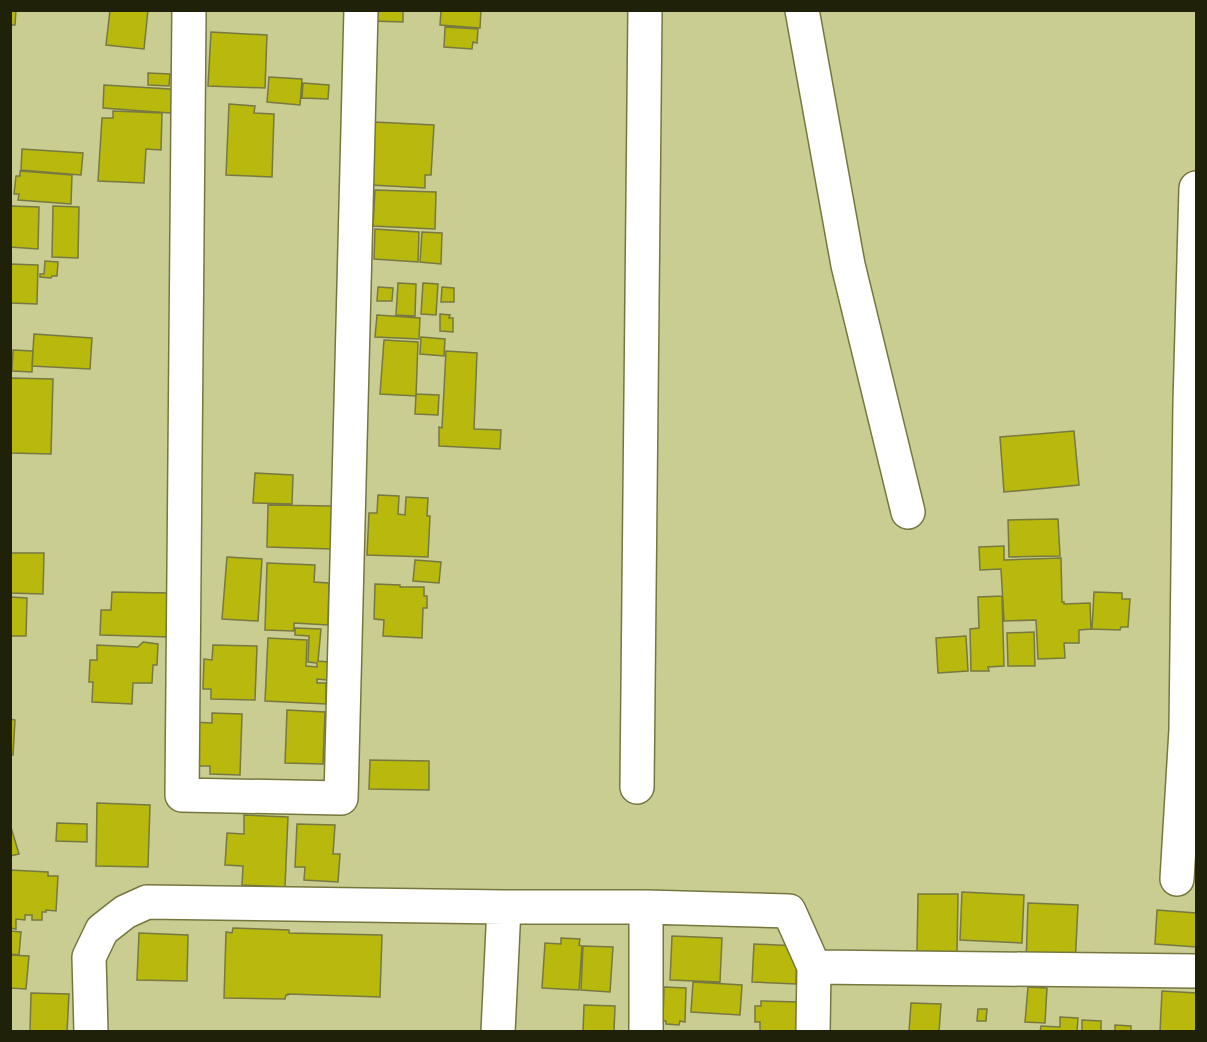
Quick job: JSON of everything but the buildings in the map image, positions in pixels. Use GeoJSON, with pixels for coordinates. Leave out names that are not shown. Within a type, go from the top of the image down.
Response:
{"type":"FeatureCollection","features":[{"type":"Feature","properties":{"kind":"street"},"geometry":{"type":"LineString","coordinates":[[189,10],[182,795],[342,798],[361,10]]}},
{"type":"Feature","properties":{"kind":"street"},"geometry":{"type":"LineString","coordinates":[[637,787],[645,10]]}},
{"type":"Feature","properties":{"kind":"street"},"geometry":{"type":"LineString","coordinates":[[802,10],[848,265],[908,512]]}},
{"type":"Feature","properties":{"kind":"street"},"geometry":{"type":"LineString","coordinates":[[1177,879],[1186,730],[1190,403],[1197,188]]}},
{"type":"Feature","properties":{"kind":"street"},"geometry":{"type":"LineString","coordinates":[[91,1032],[89,957],[102,930],[124,912],[147,902],[646,907],[789,912],[814,967],[813,1032]]}},
{"type":"Feature","properties":{"kind":"street"},"geometry":{"type":"LineString","coordinates":[[498,1032],[504,907]]}},
{"type":"Feature","properties":{"kind":"street"},"geometry":{"type":"LineString","coordinates":[[646,907],[646,1032]]}},
{"type":"Feature","properties":{"kind":"street"},"geometry":{"type":"LineString","coordinates":[[814,967],[1197,971]]}}]}
